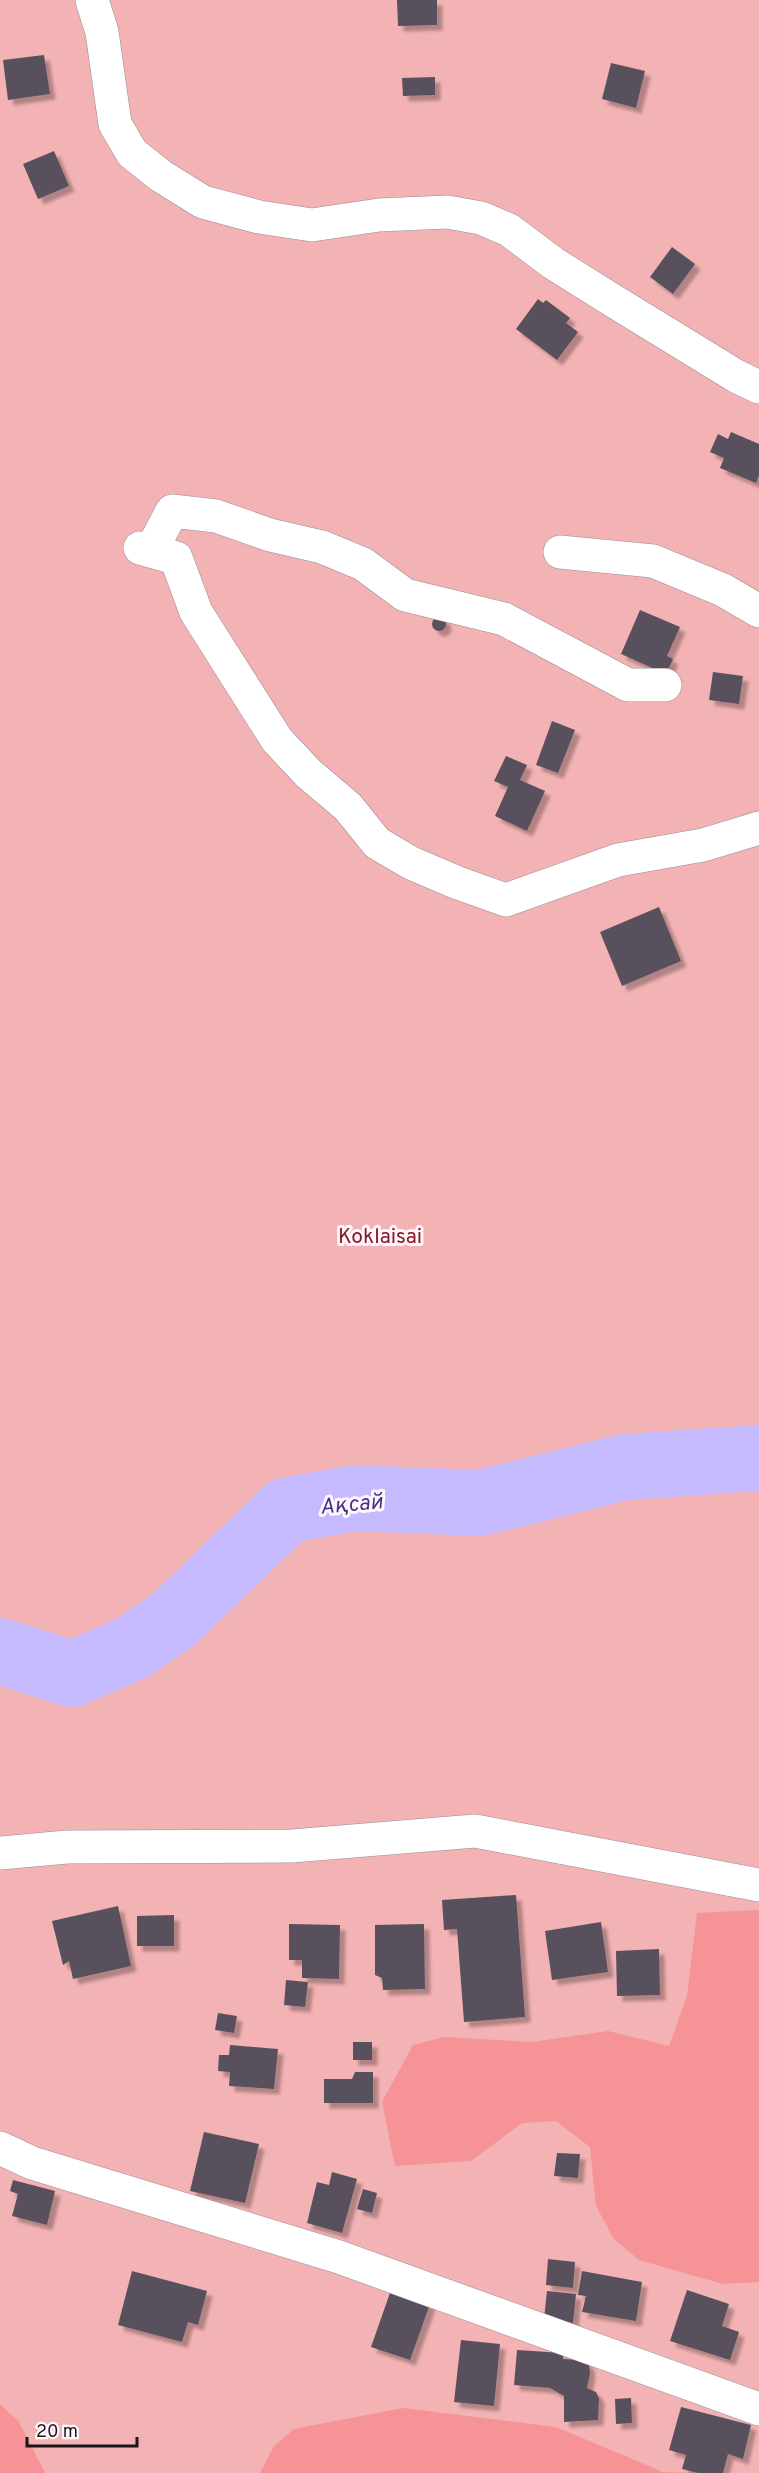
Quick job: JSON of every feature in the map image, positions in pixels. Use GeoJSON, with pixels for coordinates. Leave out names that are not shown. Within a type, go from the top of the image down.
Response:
{"type":"FeatureCollection","features":[{"type":"Feature","properties":{"kind":"street"},"geometry":{"type":"LineString","coordinates":[[92,0],[102,32],[115,124],[132,153],[161,176],[202,201],[259,217],[312,225],[379,215],[447,212],[481,218],[509,230],[553,263],[736,376],[759,387]]}},
{"type":"Feature","properties":{"kind":"street"},"geometry":{"type":"LineString","coordinates":[[664,686],[628,686],[504,619],[405,594],[363,564],[322,547],[270,535],[216,516],[172,511],[146,549],[176,558],[196,612],[277,740],[309,774],[348,807],[376,843],[411,863],[506,900],[618,861],[703,845],[759,828]]}},
{"type":"Feature","properties":{"kind":"street"},"geometry":{"type":"LineString","coordinates":[[560,552],[653,561],[723,590],[759,611]]}},
{"type":"Feature","properties":{"kind":"street"},"geometry":{"type":"LineString","coordinates":[[0,1853],[67,1847],[292,1846],[475,1831],[759,1885]]}},
{"type":"Feature","properties":{"kind":"street"},"geometry":{"type":"LineString","coordinates":[[0,2148],[32,2163],[339,2256],[759,2409]]}},
{"type":"Feature","properties":{"kind":"green space","name":"Koklaisai"},"geometry":{"type":"Polygon","coordinates":[[[0,0],[759,0],[759,2473],[0,2473],[0,0]]]}},
{"type":"Feature","properties":{"kind":"shaded area"},"geometry":{"type":"Polygon","coordinates":[[[759,1910],[759,2282],[723,2284],[639,2260],[614,2239],[596,2206],[590,2147],[556,2121],[522,2123],[471,2161],[395,2166],[382,2102],[413,2045],[444,2037],[532,2042],[608,2031],[669,2046],[687,1996],[697,1913],[759,1910]]]}},
{"type":"Feature","properties":{"kind":"shaded area"},"geometry":{"type":"Polygon","coordinates":[[[0,2404],[19,2422],[45,2473],[0,2473],[0,2404]]]}},
{"type":"Feature","properties":{"kind":"shaded area"},"geometry":{"type":"Polygon","coordinates":[[[403,2408],[556,2427],[663,2472],[696,2473],[260,2473],[274,2446],[294,2429],[403,2408]]]}},
{"type":"Feature","properties":{"kind":"building"},"geometry":{"type":"Polygon","coordinates":[[[397,0],[437,0],[437,25],[398,26],[397,0]]]}},
{"type":"Feature","properties":{"kind":"building"},"geometry":{"type":"Polygon","coordinates":[[[44,55],[50,94],[8,100],[3,60],[44,55]]]}},
{"type":"Feature","properties":{"kind":"building"},"geometry":{"type":"Polygon","coordinates":[[[611,63],[645,71],[636,108],[602,99],[611,63]]]}},
{"type":"Feature","properties":{"kind":"building"},"geometry":{"type":"Polygon","coordinates":[[[435,77],[435,95],[403,96],[402,78],[435,77]]]}},
{"type":"Feature","properties":{"kind":"building"},"geometry":{"type":"Polygon","coordinates":[[[54,151],[69,186],[38,199],[23,164],[54,151]]]}},
{"type":"Feature","properties":{"kind":"building"},"geometry":{"type":"Polygon","coordinates":[[[672,247],[695,264],[673,294],[650,277],[672,247]]]}},
{"type":"Feature","properties":{"kind":"building"},"geometry":{"type":"Polygon","coordinates":[[[538,299],[543,303],[546,300],[570,318],[566,323],[578,332],[557,360],[516,329],[538,299]]]}},
{"type":"Feature","properties":{"kind":"building"},"geometry":{"type":"Polygon","coordinates":[[[731,432],[759,444],[759,475],[756,483],[720,468],[724,458],[710,452],[718,434],[728,439],[731,432]]]}},
{"type":"Feature","properties":{"kind":"building"},"geometry":{"type":"Polygon","coordinates":[[[640,610],[680,627],[667,656],[673,659],[666,674],[621,654],[640,610]]]}},
{"type":"Feature","properties":{"kind":"building"},"geometry":{"type":"Polygon","coordinates":[[[436,617],[442,617],[446,624],[442,631],[436,631],[432,627],[432,621],[436,617]]]}},
{"type":"Feature","properties":{"kind":"building"},"geometry":{"type":"Polygon","coordinates":[[[713,672],[743,676],[739,704],[709,700],[713,672]]]}},
{"type":"Feature","properties":{"kind":"building"},"geometry":{"type":"Polygon","coordinates":[[[552,721],[575,730],[558,773],[536,765],[552,721]]]}},
{"type":"Feature","properties":{"kind":"building"},"geometry":{"type":"Polygon","coordinates":[[[506,756],[527,765],[520,780],[545,791],[527,831],[495,816],[508,787],[494,781],[506,756]]]}},
{"type":"Feature","properties":{"kind":"building"},"geometry":{"type":"Polygon","coordinates":[[[659,907],[681,961],[622,986],[600,932],[659,907]]]}},
{"type":"Feature","properties":{"kind":"building"},"geometry":{"type":"Polygon","coordinates":[[[516,1895],[525,2017],[464,2022],[457,1929],[444,1930],[442,1900],[516,1895]]]}},
{"type":"Feature","properties":{"kind":"building"},"geometry":{"type":"Polygon","coordinates":[[[118,1906],[131,1966],[73,1979],[69,1961],[63,1965],[52,1921],[118,1906]]]}},
{"type":"Feature","properties":{"kind":"building"},"geometry":{"type":"Polygon","coordinates":[[[174,1915],[174,1946],[137,1946],[137,1916],[174,1915]]]}},
{"type":"Feature","properties":{"kind":"building"},"geometry":{"type":"Polygon","coordinates":[[[601,1922],[608,1972],[552,1980],[545,1931],[601,1922]]]}},
{"type":"Feature","properties":{"kind":"building"},"geometry":{"type":"Polygon","coordinates":[[[289,1924],[340,1925],[339,1979],[302,1978],[302,1960],[289,1960],[289,1924]]]}},
{"type":"Feature","properties":{"kind":"building"},"geometry":{"type":"Polygon","coordinates":[[[424,1924],[425,1989],[383,1990],[382,1978],[375,1975],[375,1925],[424,1924]]]}},
{"type":"Feature","properties":{"kind":"building"},"geometry":{"type":"Polygon","coordinates":[[[659,1949],[660,1995],[617,1996],[616,1951],[659,1949]]]}},
{"type":"Feature","properties":{"kind":"building"},"geometry":{"type":"Polygon","coordinates":[[[286,1980],[308,1982],[305,2007],[284,2005],[286,1980]]]}},
{"type":"Feature","properties":{"kind":"building"},"geometry":{"type":"Polygon","coordinates":[[[218,2013],[237,2016],[234,2033],[215,2030],[218,2013]]]}},
{"type":"Feature","properties":{"kind":"building"},"geometry":{"type":"Polygon","coordinates":[[[353,2042],[372,2042],[372,2060],[353,2060],[353,2042]]]}},
{"type":"Feature","properties":{"kind":"building"},"geometry":{"type":"Polygon","coordinates":[[[230,2045],[278,2049],[274,2089],[229,2086],[230,2072],[218,2071],[219,2055],[229,2055],[230,2045]]]}},
{"type":"Feature","properties":{"kind":"building"},"geometry":{"type":"Polygon","coordinates":[[[355,2072],[373,2072],[373,2103],[324,2103],[324,2079],[352,2079],[355,2072]]]}},
{"type":"Feature","properties":{"kind":"building"},"geometry":{"type":"Polygon","coordinates":[[[204,2132],[259,2144],[245,2203],[190,2191],[204,2132]]]}},
{"type":"Feature","properties":{"kind":"building"},"geometry":{"type":"Polygon","coordinates":[[[557,2153],[580,2154],[578,2178],[554,2176],[557,2153]]]}},
{"type":"Feature","properties":{"kind":"building"},"geometry":{"type":"Polygon","coordinates":[[[332,2172],[357,2179],[342,2233],[307,2223],[317,2182],[329,2185],[332,2172]]]}},
{"type":"Feature","properties":{"kind":"building"},"geometry":{"type":"Polygon","coordinates":[[[13,2180],[55,2191],[47,2225],[12,2216],[18,2194],[10,2191],[13,2180]]]}},
{"type":"Feature","properties":{"kind":"building"},"geometry":{"type":"Polygon","coordinates":[[[363,2189],[377,2193],[372,2213],[357,2209],[363,2189]]]}},
{"type":"Feature","properties":{"kind":"building"},"geometry":{"type":"Polygon","coordinates":[[[548,2259],[575,2262],[573,2288],[546,2285],[548,2259]]]}},
{"type":"Feature","properties":{"kind":"building"},"geometry":{"type":"Polygon","coordinates":[[[132,2271],[207,2291],[198,2325],[188,2322],[182,2342],[118,2325],[132,2271]]]}},
{"type":"Feature","properties":{"kind":"building"},"geometry":{"type":"Polygon","coordinates":[[[582,2271],[642,2282],[636,2321],[582,2312],[586,2296],[578,2295],[582,2271]]]}},
{"type":"Feature","properties":{"kind":"building"},"geometry":{"type":"Polygon","coordinates":[[[391,2290],[430,2304],[410,2360],[371,2347],[391,2290]]]}},
{"type":"Feature","properties":{"kind":"building"},"geometry":{"type":"Polygon","coordinates":[[[687,2290],[729,2304],[722,2326],[739,2332],[730,2360],[670,2341],[687,2290]]]}},
{"type":"Feature","properties":{"kind":"building"},"geometry":{"type":"Polygon","coordinates":[[[547,2291],[576,2294],[573,2323],[544,2319],[547,2291]]]}},
{"type":"Feature","properties":{"kind":"building"},"geometry":{"type":"Polygon","coordinates":[[[461,2340],[500,2344],[494,2406],[454,2402],[461,2340]]]}},
{"type":"Feature","properties":{"kind":"building"},"geometry":{"type":"Polygon","coordinates":[[[517,2350],[563,2353],[563,2359],[582,2360],[589,2364],[590,2374],[587,2388],[596,2392],[599,2398],[598,2420],[564,2422],[564,2396],[550,2388],[514,2385],[517,2350]]]}},
{"type":"Feature","properties":{"kind":"building"},"geometry":{"type":"Polygon","coordinates":[[[631,2398],[632,2423],[616,2424],[615,2399],[631,2398]]]}},
{"type":"Feature","properties":{"kind":"building"},"geometry":{"type":"Polygon","coordinates":[[[681,2407],[751,2425],[743,2459],[728,2454],[723,2473],[698,2473],[682,2469],[686,2455],[669,2450],[681,2407]]]}},
{"type":"Feature","properties":{"kind":"waterway","name":"Ақсай"},"geometry":{"type":"LineString","coordinates":[[0,1651],[72,1674],[132,1648],[173,1620],[287,1510],[356,1498],[480,1503],[625,1467],[759,1458]]}}]}
